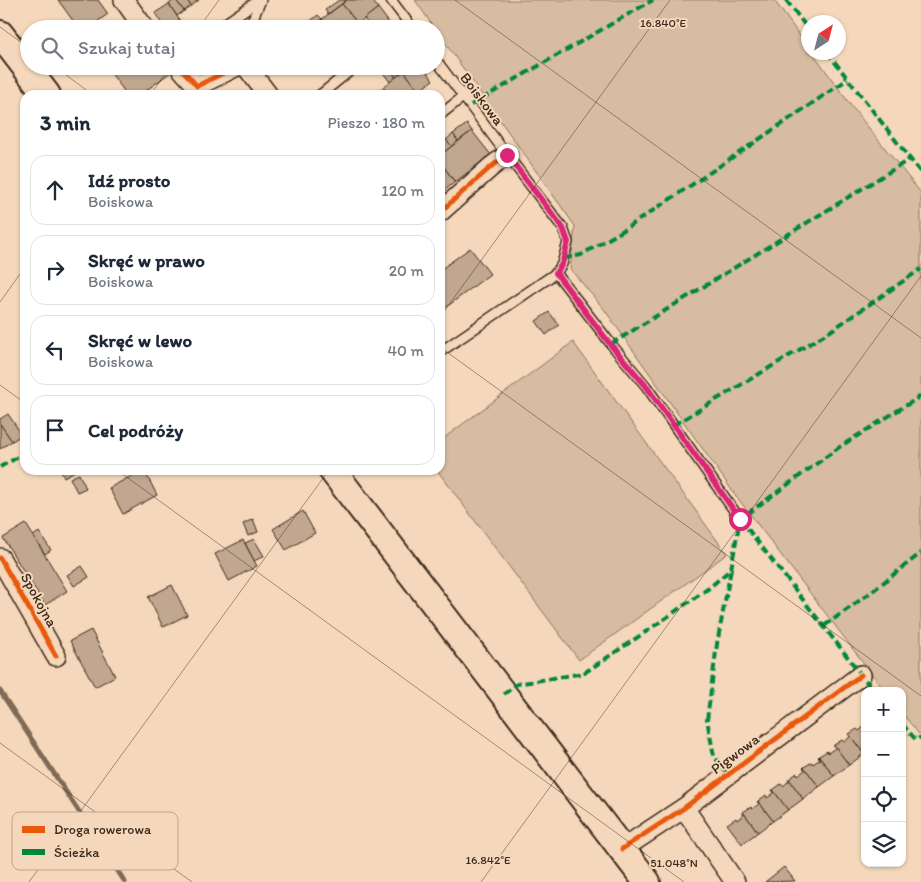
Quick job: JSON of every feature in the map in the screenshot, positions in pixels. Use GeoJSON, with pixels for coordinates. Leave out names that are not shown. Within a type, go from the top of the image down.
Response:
{"type":"FeatureCollection","features":[{"type":"Feature","properties":{"kind":"main road"},"geometry":{"type":"LineString","coordinates":[[0,34],[20,61]]}},
{"type":"Feature","properties":{"kind":"main road"},"geometry":{"type":"LineString","coordinates":[[31,75],[42,90]]}},
{"type":"Feature","properties":{"kind":"main road"},"geometry":{"type":"LineString","coordinates":[[336,475],[647,882]]}},
{"type":"Feature","properties":{"kind":"street"},"geometry":{"type":"LineString","coordinates":[[124,0],[138,20]]}},
{"type":"Feature","properties":{"kind":"street"},"geometry":{"type":"LineString","coordinates":[[183,75],[191,90]]}},
{"type":"Feature","properties":{"kind":"street"},"geometry":{"type":"LineString","coordinates":[[193,90],[220,75]]}},
{"type":"Feature","properties":{"kind":"street"},"geometry":{"type":"LineString","coordinates":[[253,75],[264,90]]}},
{"type":"Feature","properties":{"kind":"street"},"geometry":{"type":"LineString","coordinates":[[445,208],[507,155]]}},
{"type":"Feature","properties":{"kind":"street","name":"Spokojna"},"geometry":{"type":"LineString","coordinates":[[0,558],[56,656]]}},
{"type":"Feature","properties":{"kind":"street","name":"Pigwowa"},"geometry":{"type":"LineString","coordinates":[[622,849],[684,808],[861,675]]}},
{"type":"Feature","properties":{"kind":"street"},"geometry":{"type":"LineString","coordinates":[[684,808],[735,882]]}},
{"type":"Feature","properties":{"kind":"lane"},"geometry":{"type":"LineString","coordinates":[[230,20],[260,0]]}},
{"type":"Feature","properties":{"kind":"lane"},"geometry":{"type":"LineString","coordinates":[[252,20],[260,0]]}},
{"type":"Feature","properties":{"kind":"lane"},"geometry":{"type":"LineString","coordinates":[[391,0],[404,20]]}},
{"type":"Feature","properties":{"kind":"lane","name":"Boiskowa"},"geometry":{"type":"LineString","coordinates":[[445,72],[563,228],[568,242],[562,264],[556,273]]}},
{"type":"Feature","properties":{"kind":"lane"},"geometry":{"type":"LineString","coordinates":[[326,90],[345,75]]}},
{"type":"Feature","properties":{"kind":"lane"},"geometry":{"type":"LineString","coordinates":[[445,110],[464,96]]}},
{"type":"Feature","properties":{"kind":"lane"},"geometry":{"type":"LineString","coordinates":[[445,349],[556,273],[610,344],[646,386],[740,519]]}},
{"type":"Feature","properties":{"kind":"shaded area"},"geometry":{"type":"Polygon","coordinates":[[[415,0],[774,0],[801,37],[801,60],[818,60],[852,107],[921,193],[921,732],[919,734],[906,718],[906,687],[882,687],[736,496],[604,309],[570,269],[575,226],[445,43],[445,20],[429,20],[415,0]]]}},
{"type":"Feature","properties":{"kind":"shaded area"},"geometry":{"type":"Polygon","coordinates":[[[573,342],[727,554],[579,660],[441,475],[445,475],[445,437],[573,342]]]}},
{"type":"Feature","properties":{"kind":"building"},"geometry":{"type":"Polygon","coordinates":[[[58,0],[98,0],[108,14],[100,20],[72,20],[58,0]]]}},
{"type":"Feature","properties":{"kind":"building"},"geometry":{"type":"Polygon","coordinates":[[[174,0],[184,11],[177,16],[169,4],[174,0]]]}},
{"type":"Feature","properties":{"kind":"building"},"geometry":{"type":"Polygon","coordinates":[[[176,0],[187,0],[191,6],[184,11],[176,0]]]}},
{"type":"Feature","properties":{"kind":"building"},"geometry":{"type":"Polygon","coordinates":[[[187,0],[199,0],[191,6],[187,0]]]}},
{"type":"Feature","properties":{"kind":"building"},"geometry":{"type":"Polygon","coordinates":[[[339,0],[347,0],[328,14],[325,10],[339,0]]]}},
{"type":"Feature","properties":{"kind":"building"},"geometry":{"type":"Polygon","coordinates":[[[347,0],[372,0],[378,8],[363,20],[355,20],[342,4],[347,0]]]}},
{"type":"Feature","properties":{"kind":"building"},"geometry":{"type":"Polygon","coordinates":[[[169,4],[179,20],[159,20],[155,13],[169,4]]]}},
{"type":"Feature","properties":{"kind":"building"},"geometry":{"type":"Polygon","coordinates":[[[342,4],[355,20],[323,20],[342,4]]]}},
{"type":"Feature","properties":{"kind":"building"},"geometry":{"type":"Polygon","coordinates":[[[378,8],[387,20],[365,20],[378,8]]]}},
{"type":"Feature","properties":{"kind":"building"},"geometry":{"type":"Polygon","coordinates":[[[318,15],[322,19],[321,20],[312,20],[318,15]]]}},
{"type":"Feature","properties":{"kind":"building"},"geometry":{"type":"Polygon","coordinates":[[[112,75],[167,75],[147,90],[123,90],[112,75]]]}},
{"type":"Feature","properties":{"kind":"building"},"geometry":{"type":"Polygon","coordinates":[[[385,75],[394,75],[396,77],[390,82],[385,75]]]}},
{"type":"Feature","properties":{"kind":"building"},"geometry":{"type":"Polygon","coordinates":[[[399,75],[407,75],[418,90],[386,90],[383,87],[399,75]]]}},
{"type":"Feature","properties":{"kind":"building"},"geometry":{"type":"Polygon","coordinates":[[[407,75],[429,75],[433,80],[418,90],[407,75]]]}},
{"type":"Feature","properties":{"kind":"building"},"geometry":{"type":"Polygon","coordinates":[[[467,124],[472,131],[458,141],[453,134],[467,124]]]}},
{"type":"Feature","properties":{"kind":"building"},"geometry":{"type":"Polygon","coordinates":[[[472,131],[491,155],[455,182],[445,169],[445,151],[472,131]]]}},
{"type":"Feature","properties":{"kind":"building"},"geometry":{"type":"Polygon","coordinates":[[[453,134],[458,141],[452,146],[446,140],[453,134]]]}},
{"type":"Feature","properties":{"kind":"building"},"geometry":{"type":"Polygon","coordinates":[[[445,141],[452,146],[445,151],[445,141]]]}},
{"type":"Feature","properties":{"kind":"building"},"geometry":{"type":"Polygon","coordinates":[[[445,169],[455,182],[445,190],[445,169]]]}},
{"type":"Feature","properties":{"kind":"building"},"geometry":{"type":"Polygon","coordinates":[[[470,248],[490,274],[445,308],[445,266],[470,248]]]}},
{"type":"Feature","properties":{"kind":"building"},"geometry":{"type":"Polygon","coordinates":[[[549,312],[559,325],[546,335],[536,321],[549,312]]]}},
{"type":"Feature","properties":{"kind":"building"},"geometry":{"type":"Polygon","coordinates":[[[8,414],[20,432],[20,436],[12,441],[0,424],[0,419],[8,414]]]}},
{"type":"Feature","properties":{"kind":"building"},"geometry":{"type":"Polygon","coordinates":[[[0,424],[12,441],[0,449],[0,424]]]}},
{"type":"Feature","properties":{"kind":"building"},"geometry":{"type":"Polygon","coordinates":[[[80,475],[86,488],[77,492],[70,478],[80,475]]]}},
{"type":"Feature","properties":{"kind":"building"},"geometry":{"type":"Polygon","coordinates":[[[134,475],[147,475],[157,495],[123,514],[109,488],[134,475]]]}},
{"type":"Feature","properties":{"kind":"building"},"geometry":{"type":"Polygon","coordinates":[[[303,511],[315,533],[286,550],[273,529],[303,511]]]}},
{"type":"Feature","properties":{"kind":"building"},"geometry":{"type":"Polygon","coordinates":[[[253,519],[258,532],[248,536],[243,524],[253,519]]]}},
{"type":"Feature","properties":{"kind":"building"},"geometry":{"type":"Polygon","coordinates":[[[26,524],[67,591],[45,605],[3,538],[26,524]]]}},
{"type":"Feature","properties":{"kind":"building"},"geometry":{"type":"Polygon","coordinates":[[[39,532],[51,550],[45,554],[33,536],[39,532]]]}},
{"type":"Feature","properties":{"kind":"building"},"geometry":{"type":"Polygon","coordinates":[[[254,539],[264,556],[254,561],[245,543],[254,539]]]}},
{"type":"Feature","properties":{"kind":"building"},"geometry":{"type":"Polygon","coordinates":[[[243,540],[257,566],[229,581],[215,554],[243,540]]]}},
{"type":"Feature","properties":{"kind":"building"},"geometry":{"type":"Polygon","coordinates":[[[82,566],[89,577],[74,586],[67,575],[82,566]]]}},
{"type":"Feature","properties":{"kind":"building"},"geometry":{"type":"Polygon","coordinates":[[[172,585],[187,615],[163,627],[148,597],[172,585]]]}},
{"type":"Feature","properties":{"kind":"building"},"geometry":{"type":"Polygon","coordinates":[[[91,630],[115,676],[95,687],[70,641],[91,630]]]}},
{"type":"Feature","properties":{"kind":"building"},"geometry":{"type":"Polygon","coordinates":[[[857,729],[859,731],[861,729],[861,750],[849,734],[857,729]]]}},
{"type":"Feature","properties":{"kind":"building"},"geometry":{"type":"Polygon","coordinates":[[[849,734],[861,750],[861,756],[849,765],[834,745],[842,740],[844,742],[850,737],[849,734]]]}},
{"type":"Feature","properties":{"kind":"building"},"geometry":{"type":"Polygon","coordinates":[[[834,745],[849,765],[834,776],[819,756],[835,748],[834,745]]]}},
{"type":"Feature","properties":{"kind":"building"},"geometry":{"type":"Polygon","coordinates":[[[819,756],[834,776],[819,787],[804,767],[820,759],[819,756]]]}},
{"type":"Feature","properties":{"kind":"building"},"geometry":{"type":"Polygon","coordinates":[[[804,767],[819,787],[803,799],[789,779],[805,770],[804,767]]]}},
{"type":"Feature","properties":{"kind":"building"},"geometry":{"type":"Polygon","coordinates":[[[788,779],[803,799],[788,810],[773,790],[781,784],[783,786],[789,781],[788,779]]]}},
{"type":"Feature","properties":{"kind":"building"},"geometry":{"type":"Polygon","coordinates":[[[772,790],[788,810],[773,821],[758,801],[766,795],[767,798],[774,793],[772,790]]]}},
{"type":"Feature","properties":{"kind":"building"},"geometry":{"type":"Polygon","coordinates":[[[758,801],[773,821],[758,832],[743,812],[759,804],[758,801]]]}},
{"type":"Feature","properties":{"kind":"building"},"geometry":{"type":"Polygon","coordinates":[[[743,812],[758,832],[742,844],[727,824],[744,815],[743,812]]]}},
{"type":"Feature","properties":{"kind":"building"},"geometry":{"type":"Polygon","coordinates":[[[784,867],[795,881],[765,882],[784,867]]]}},
{"type":"Feature","properties":{"kind":"waterway"},"geometry":{"type":"LineString","coordinates":[[0,691],[79,812]]}},
{"type":"Feature","properties":{"kind":"waterway"},"geometry":{"type":"LineString","coordinates":[[117,870],[125,882]]}},
{"type":"Feature","properties":{"kind":"marked path"},"geometry":{"type":"LineString","coordinates":[[471,105],[653,0]]}},
{"type":"Feature","properties":{"kind":"marked path"},"geometry":{"type":"LineString","coordinates":[[786,0],[801,20]]}},
{"type":"Feature","properties":{"kind":"marked path"},"geometry":{"type":"LineString","coordinates":[[833,60],[921,173]]}},
{"type":"Feature","properties":{"kind":"marked path"},"geometry":{"type":"LineString","coordinates":[[564,258],[581,255],[622,231],[848,79]]}},
{"type":"Feature","properties":{"kind":"marked path"},"geometry":{"type":"LineString","coordinates":[[611,344],[910,159]]}},
{"type":"Feature","properties":{"kind":"marked path"},"geometry":{"type":"LineString","coordinates":[[674,425],[829,332],[921,269]]}},
{"type":"Feature","properties":{"kind":"marked path"},"geometry":{"type":"LineString","coordinates":[[504,694],[517,684],[584,673],[709,588],[731,569],[740,519],[841,446],[921,396]]}},
{"type":"Feature","properties":{"kind":"marked path"},"geometry":{"type":"LineString","coordinates":[[0,467],[20,456]]}},
{"type":"Feature","properties":{"kind":"marked path"},"geometry":{"type":"LineString","coordinates":[[740,519],[871,687]]}},
{"type":"Feature","properties":{"kind":"marked path"},"geometry":{"type":"LineString","coordinates":[[824,626],[921,553]]}},
{"type":"Feature","properties":{"kind":"marked path"},"geometry":{"type":"LineString","coordinates":[[728,775],[714,756],[707,720],[717,644],[731,569]]}},
{"type":"Feature","properties":{"kind":"marked path"},"geometry":{"type":"LineString","coordinates":[[906,729],[916,740],[921,737]]}},
{"type":"Feature","properties":{"kind":"cycle path"},"geometry":{"type":"LineString","coordinates":[[187,75],[197,86],[219,75]]}},
{"type":"Feature","properties":{"kind":"cycle path"},"geometry":{"type":"LineString","coordinates":[[445,208],[507,155]]}},
{"type":"Feature","properties":{"kind":"cycle path"},"geometry":{"type":"LineString","coordinates":[[0,558],[56,656]]}},
{"type":"Feature","properties":{"kind":"cycle path"},"geometry":{"type":"LineString","coordinates":[[622,849],[684,808],[861,675]]}},
{"type":"Feature","properties":{"kind":"route"},"geometry":{"type":"LineString","coordinates":[[507,155],[563,228],[568,242],[562,264],[556,273],[610,344],[646,386],[740,519]]}}]}
